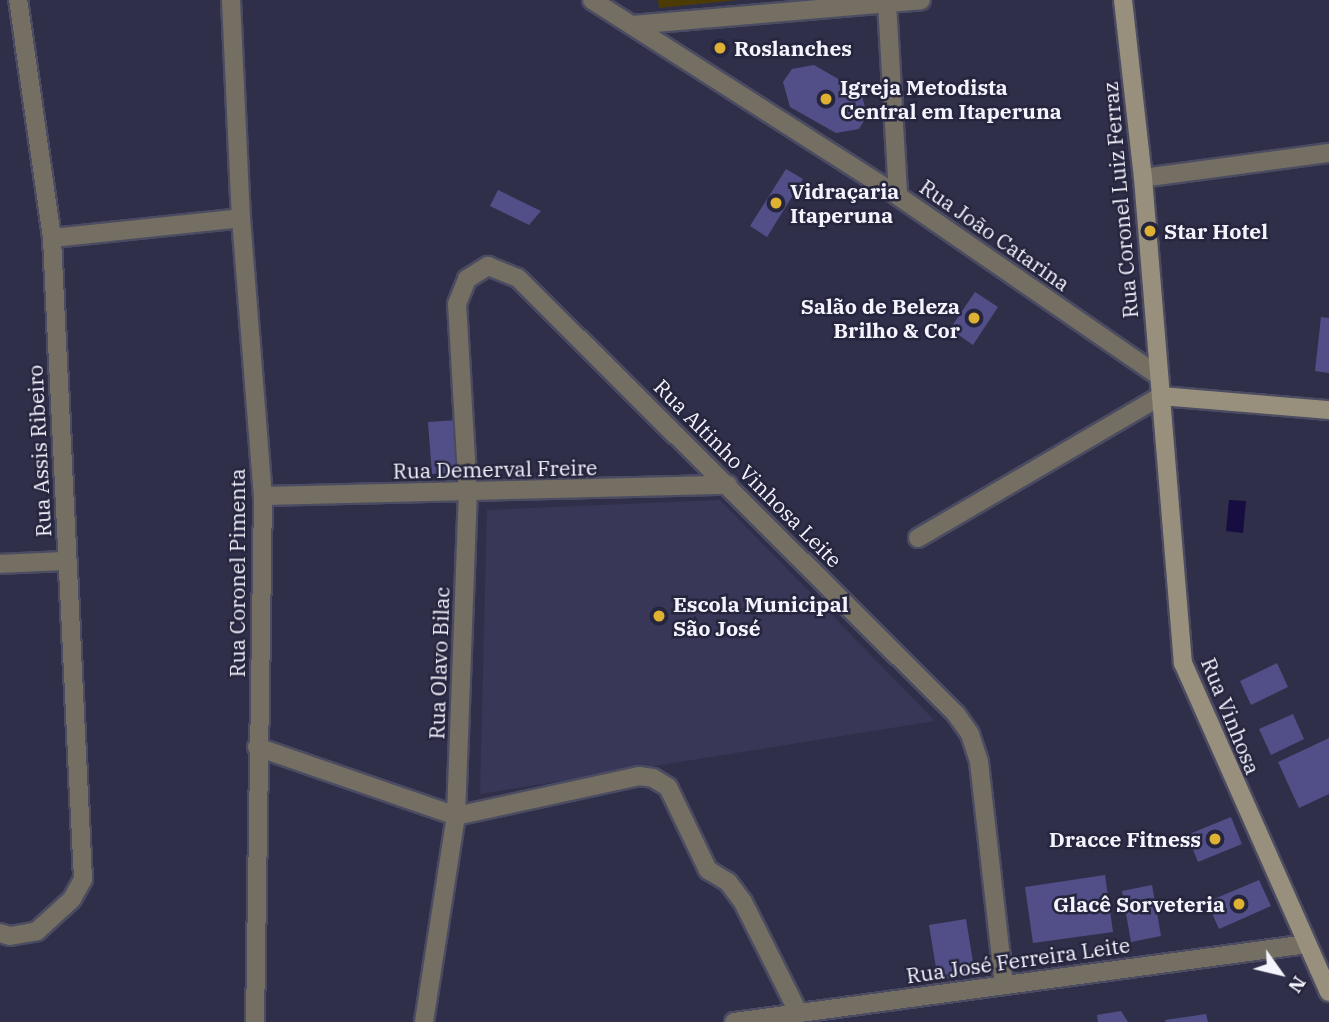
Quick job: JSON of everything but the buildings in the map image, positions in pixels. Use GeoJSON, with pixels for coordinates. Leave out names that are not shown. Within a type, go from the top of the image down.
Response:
{"type":"FeatureCollection","features":[{"type":"Feature","properties":{"kind":"main road","name":"Rua Coronel Luiz Ferraz"},"geometry":{"type":"LineString","coordinates":[[1123,0],[1143,178],[1157,375],[1161,396]]}},
{"type":"Feature","properties":{"kind":"main road"},"geometry":{"type":"LineString","coordinates":[[1161,396],[1329,410]]}},
{"type":"Feature","properties":{"kind":"main road","name":"Rua Vinhosa"},"geometry":{"type":"LineString","coordinates":[[1161,396],[1183,663],[1329,992]]}},
{"type":"Feature","properties":{"kind":"street","name":"Rua Assis Ribeiro"},"geometry":{"type":"LineString","coordinates":[[0,933],[25,936],[37,931],[72,899],[83,879],[52,238],[18,0]]}},
{"type":"Feature","properties":{"kind":"street","name":"Rua Coronel Pimenta"},"geometry":{"type":"LineString","coordinates":[[231,0],[240,218],[263,496],[257,747],[255,1022]]}},
{"type":"Feature","properties":{"kind":"street"},"geometry":{"type":"LineString","coordinates":[[632,25],[920,0]]}},
{"type":"Feature","properties":{"kind":"street","name":"Rua João Catarina"},"geometry":{"type":"LineString","coordinates":[[595,1],[898,196],[1157,375]]}},
{"type":"Feature","properties":{"kind":"street"},"geometry":{"type":"LineString","coordinates":[[887,4],[898,196]]}},
{"type":"Feature","properties":{"kind":"street"},"geometry":{"type":"LineString","coordinates":[[1143,178],[1329,153]]}},
{"type":"Feature","properties":{"kind":"street"},"geometry":{"type":"LineString","coordinates":[[52,238],[240,218]]}},
{"type":"Feature","properties":{"kind":"street","name":"Rua Altinho Vinhosa Leite"},"geometry":{"type":"LineString","coordinates":[[457,304],[459,293],[476,270],[488,266],[518,278],[956,713],[970,734],[979,762],[1004,985]]}},
{"type":"Feature","properties":{"kind":"street","name":"Rua Olavo Bilac"},"geometry":{"type":"LineString","coordinates":[[425,1022],[456,816],[468,494],[457,304]]}},
{"type":"Feature","properties":{"kind":"street"},"geometry":{"type":"LineString","coordinates":[[918,538],[1161,396]]}},
{"type":"Feature","properties":{"kind":"street","name":"Rua Demerval Freire"},"geometry":{"type":"LineString","coordinates":[[263,496],[468,494],[729,485]]}},
{"type":"Feature","properties":{"kind":"street"},"geometry":{"type":"LineString","coordinates":[[0,564],[66,562]]}},
{"type":"Feature","properties":{"kind":"street"},"geometry":{"type":"LineString","coordinates":[[257,747],[456,816],[639,776],[661,783],[668,787],[708,870],[728,882],[743,902],[798,1012]]}},
{"type":"Feature","properties":{"kind":"street","name":"Rua José Ferreira Leite"},"geometry":{"type":"LineString","coordinates":[[734,1022],[1307,944]]}},
{"type":"Feature","properties":{"kind":"shaded area"},"geometry":{"type":"Polygon","coordinates":[[[658,0],[738,0],[659,8],[658,0]]]}},
{"type":"Feature","properties":{"kind":"shaded area","name":"Escola Municipal São José"},"geometry":{"type":"Polygon","coordinates":[[[720,500],[935,721],[480,794],[487,510],[720,500]]]}},
{"type":"Feature","properties":{"kind":"shaded area"},"geometry":{"type":"Polygon","coordinates":[[[1229,500],[1246,501],[1243,533],[1226,531],[1229,500]]]}},
{"type":"Feature","properties":{"kind":"place","name":"Roslanches"},"geometry":{"type":"Point","coordinates":[720,48]}},
{"type":"Feature","properties":{"kind":"place","name":"Igreja Metodista Central em Itaperuna"},"geometry":{"type":"Point","coordinates":[826,99]}},
{"type":"Feature","properties":{"kind":"place","name":"Vidraçaria Itaperuna"},"geometry":{"type":"Point","coordinates":[776,203]}},
{"type":"Feature","properties":{"kind":"place","name":"Star Hotel"},"geometry":{"type":"Point","coordinates":[1150,231]}},
{"type":"Feature","properties":{"kind":"place","name":"Salão de Beleza Brilho & Cor"},"geometry":{"type":"Point","coordinates":[974,318]}},
{"type":"Feature","properties":{"kind":"place","name":"Escola Municipal São José"},"geometry":{"type":"Point","coordinates":[659,616]}},
{"type":"Feature","properties":{"kind":"place","name":"Dracce Fitness"},"geometry":{"type":"Point","coordinates":[1215,839]}},
{"type":"Feature","properties":{"kind":"place","name":"Glacê Sorveteria"},"geometry":{"type":"Point","coordinates":[1239,904]}}]}
